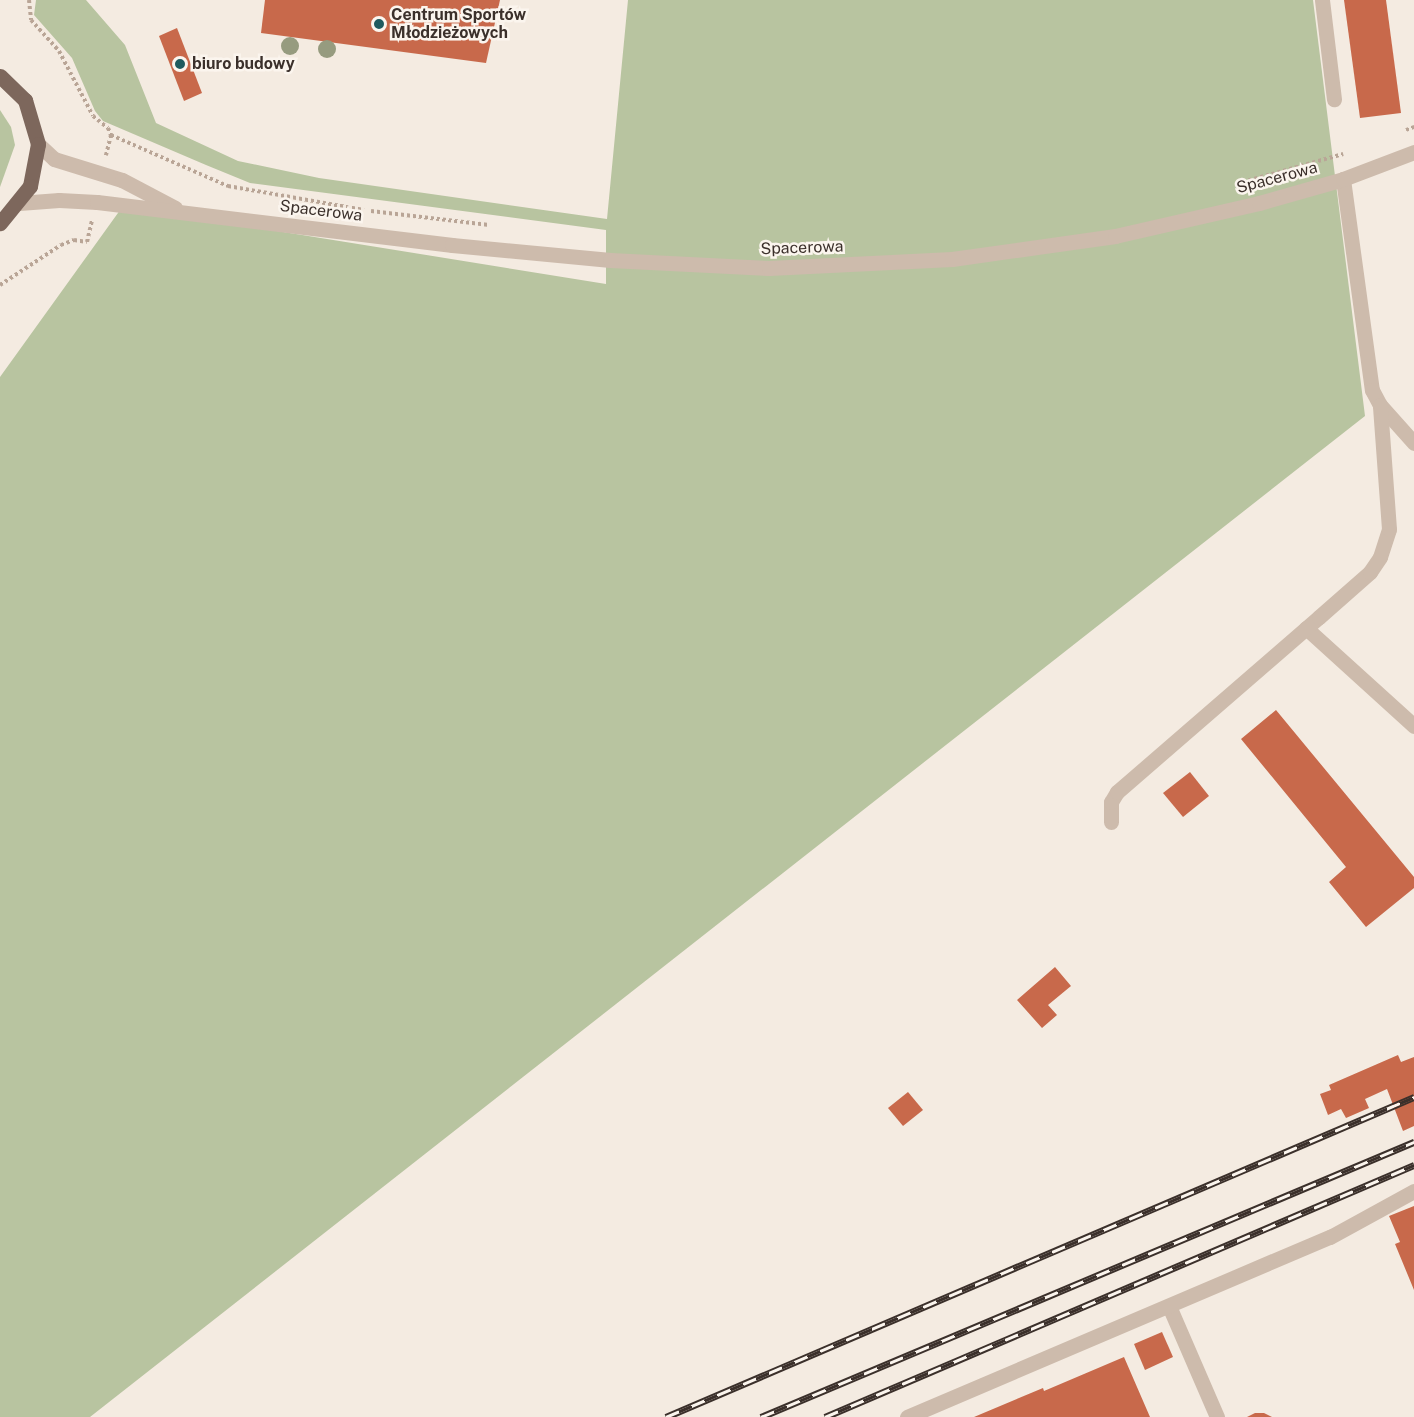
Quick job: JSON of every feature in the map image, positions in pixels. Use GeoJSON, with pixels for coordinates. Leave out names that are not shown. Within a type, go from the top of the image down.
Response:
{"type":"FeatureCollection","features":[{"type":"Feature","properties":{"kind":"main road"},"geometry":{"type":"LineString","coordinates":[[0,64],[6,80],[25,100],[38,144],[30,186],[20,203],[0,223]]}},
{"type":"Feature","properties":{"kind":"street"},"geometry":{"type":"LineString","coordinates":[[1322,0],[1334,99]]}},
{"type":"Feature","properties":{"kind":"street","name":"Spacerowa"},"geometry":{"type":"LineString","coordinates":[[38,144],[54,159],[122,180],[181,211]]}},
{"type":"Feature","properties":{"kind":"street","name":"Spacerowa"},"geometry":{"type":"LineString","coordinates":[[20,203],[58,200],[181,211],[610,261],[770,268],[952,259],[1115,236],[1258,203],[1342,179],[1414,152]]}},
{"type":"Feature","properties":{"kind":"street"},"geometry":{"type":"LineString","coordinates":[[1342,179],[1372,390],[1380,405],[1414,443]]}},
{"type":"Feature","properties":{"kind":"street"},"geometry":{"type":"LineString","coordinates":[[1111,822],[1111,802],[1117,792],[1370,572],[1380,556],[1389,529],[1380,405]]}},
{"type":"Feature","properties":{"kind":"street"},"geometry":{"type":"LineString","coordinates":[[1306,628],[1414,726]]}},
{"type":"Feature","properties":{"kind":"street"},"geometry":{"type":"LineString","coordinates":[[907,1417],[1330,1237],[1414,1191]]}},
{"type":"Feature","properties":{"kind":"street"},"geometry":{"type":"LineString","coordinates":[[1169,1306],[1217,1417]]}},
{"type":"Feature","properties":{"kind":"path"},"geometry":{"type":"LineString","coordinates":[[1404,131],[1414,127]]}},
{"type":"Feature","properties":{"kind":"path"},"geometry":{"type":"LineString","coordinates":[[111,135],[228,186],[254,193],[501,226]]}},
{"type":"Feature","properties":{"kind":"path"},"geometry":{"type":"LineString","coordinates":[[1240,183],[1352,150]]}},
{"type":"Feature","properties":{"kind":"green space"},"geometry":{"type":"Polygon","coordinates":[[[36,0],[86,0],[125,45],[156,123],[238,161],[319,178],[607,219],[628,0],[1313,0],[1365,416],[90,1417],[0,1417],[0,377],[123,206],[606,284],[606,230],[250,183],[103,121],[95,111],[72,58],[34,15],[36,0]]]}},
{"type":"Feature","properties":{"kind":"green space"},"geometry":{"type":"Polygon","coordinates":[[[0,110],[11,127],[15,145],[0,187],[0,110]]]}},
{"type":"Feature","properties":{"kind":"building","name":"Centrum Sportów Młodzieżowych"},"geometry":{"type":"Polygon","coordinates":[[[265,0],[500,0],[486,63],[261,33],[265,0]]]}},
{"type":"Feature","properties":{"kind":"building"},"geometry":{"type":"Polygon","coordinates":[[[1344,0],[1386,0],[1401,113],[1360,118],[1344,0]]]}},
{"type":"Feature","properties":{"kind":"building","name":"biuro budowy"},"geometry":{"type":"Polygon","coordinates":[[[177,28],[202,93],[184,101],[159,36],[177,28]]]}},
{"type":"Feature","properties":{"kind":"building"},"geometry":{"type":"Polygon","coordinates":[[[1276,710],[1414,877],[1414,888],[1366,927],[1329,882],[1346,867],[1241,739],[1276,710]]]}},
{"type":"Feature","properties":{"kind":"building"},"geometry":{"type":"Polygon","coordinates":[[[1190,772],[1209,796],[1183,817],[1163,793],[1190,772]]]}},
{"type":"Feature","properties":{"kind":"building"},"geometry":{"type":"Polygon","coordinates":[[[1055,967],[1071,986],[1048,1005],[1057,1015],[1042,1028],[1017,1000],[1055,967]]]}},
{"type":"Feature","properties":{"kind":"building"},"geometry":{"type":"Polygon","coordinates":[[[1398,1055],[1401,1062],[1414,1057],[1414,1126],[1403,1131],[1387,1089],[1365,1099],[1369,1108],[1346,1118],[1341,1109],[1328,1115],[1320,1094],[1331,1090],[1329,1085],[1398,1055]]]}},
{"type":"Feature","properties":{"kind":"building"},"geometry":{"type":"Polygon","coordinates":[[[908,1092],[923,1110],[903,1126],[888,1108],[908,1092]]]}},
{"type":"Feature","properties":{"kind":"building"},"geometry":{"type":"Polygon","coordinates":[[[1414,1206],[1414,1290],[1395,1244],[1400,1242],[1389,1216],[1414,1206]]]}},
{"type":"Feature","properties":{"kind":"building"},"geometry":{"type":"Polygon","coordinates":[[[1162,1332],[1173,1357],[1145,1370],[1134,1344],[1162,1332]]]}},
{"type":"Feature","properties":{"kind":"building"},"geometry":{"type":"Polygon","coordinates":[[[1124,1357],[1150,1417],[974,1417],[1043,1388],[1044,1391],[1124,1357]]]}},
{"type":"Feature","properties":{"kind":"building"},"geometry":{"type":"Polygon","coordinates":[[[1255,1413],[1264,1413],[1272,1417],[1247,1417],[1255,1413]]]}},
{"type":"Feature","properties":{"kind":"railway"},"geometry":{"type":"LineString","coordinates":[[666,1417],[1414,1097]]}},
{"type":"Feature","properties":{"kind":"railway"},"geometry":{"type":"LineString","coordinates":[[761,1417],[1414,1142]]}},
{"type":"Feature","properties":{"kind":"railway"},"geometry":{"type":"LineString","coordinates":[[825,1417],[1414,1165]]}},
{"type":"Feature","properties":{"kind":"place","name":"Centrum Sportów Młodzieżowych"},"geometry":{"type":"Point","coordinates":[379,24]}},
{"type":"Feature","properties":{"kind":"place","name":"biuro budowy"},"geometry":{"type":"Point","coordinates":[180,64]}}]}
